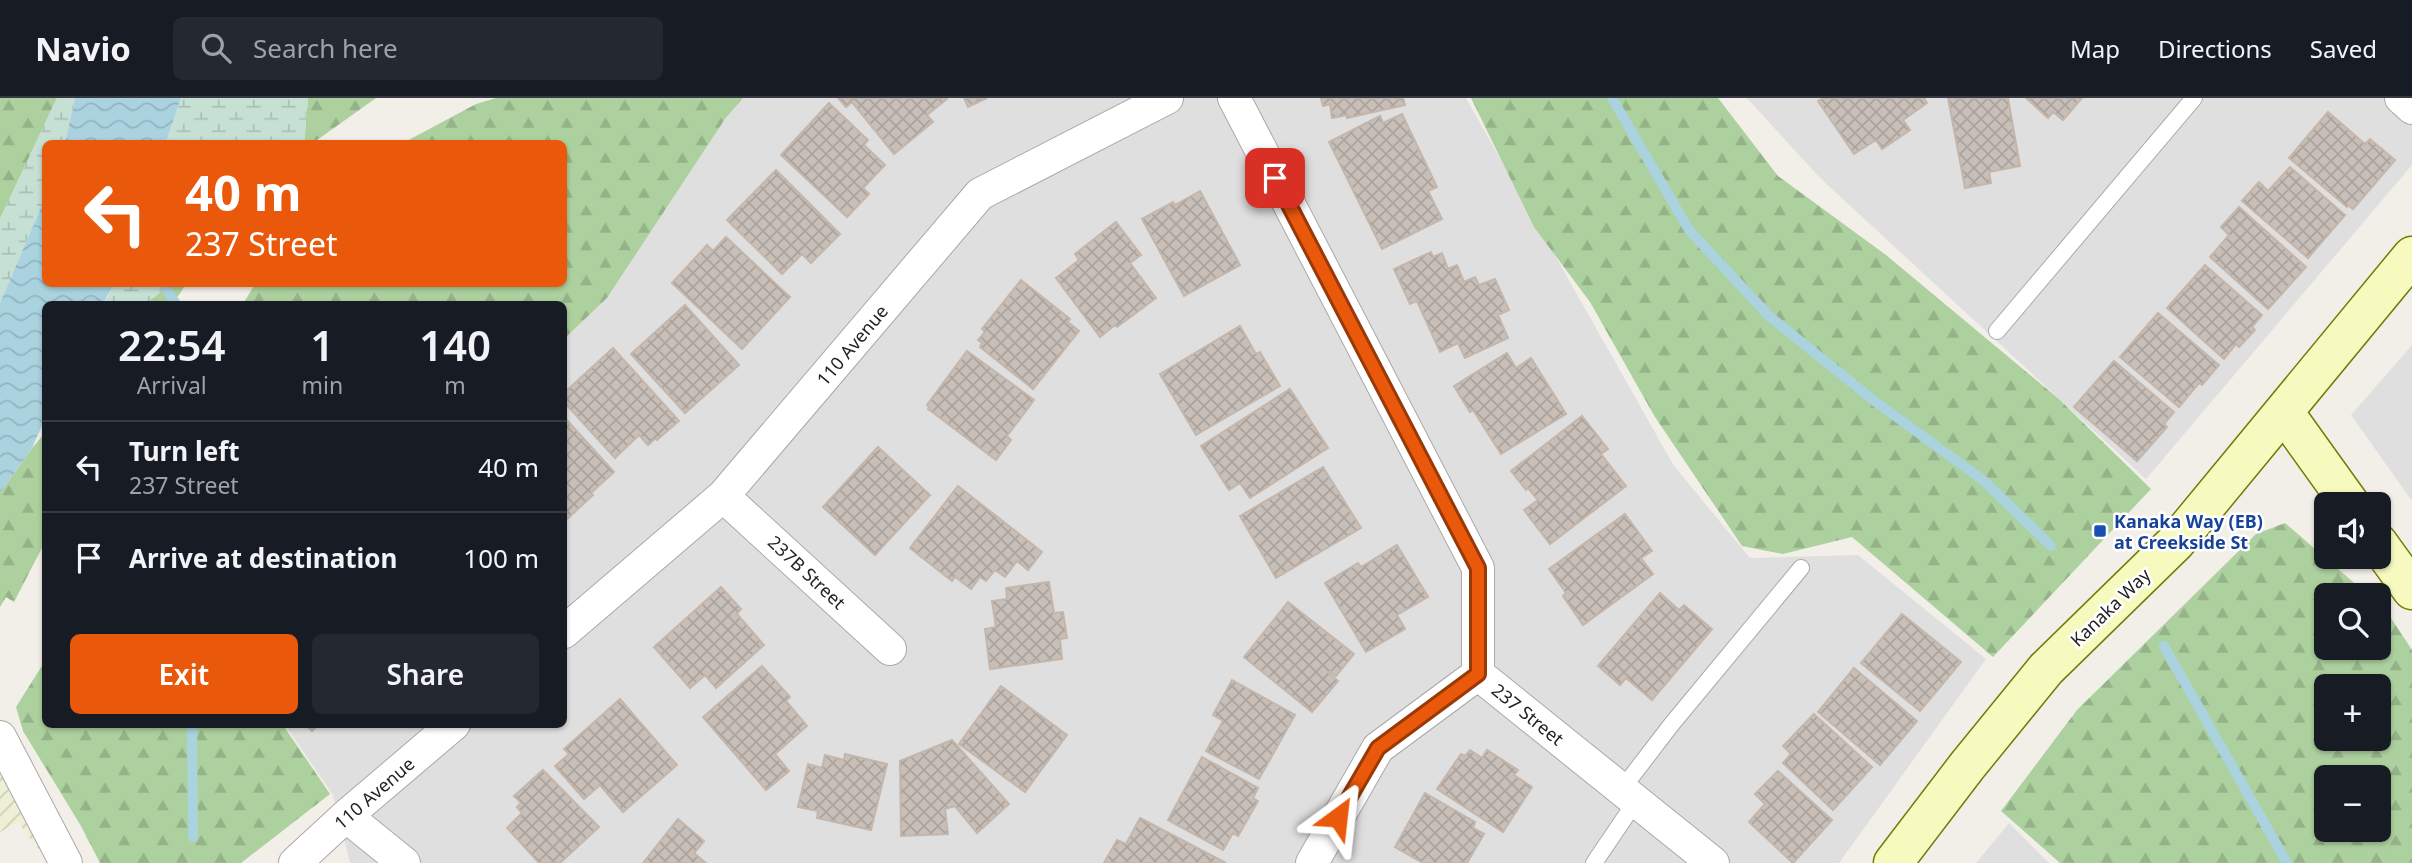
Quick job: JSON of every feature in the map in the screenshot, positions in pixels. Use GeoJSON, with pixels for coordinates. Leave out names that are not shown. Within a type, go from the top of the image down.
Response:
{"type":"FeatureCollection","features":[{"type":"Feature","properties":{"kind":"main road","name":"Kanaka Way"},"geometry":{"type":"LineString","coordinates":[[1893,863],[2046,669],[2176,542],[2412,256]]}},
{"type":"Feature","properties":{"kind":"main road"},"geometry":{"type":"LineString","coordinates":[[2284,412],[2341,492]]}},
{"type":"Feature","properties":{"kind":"main road"},"geometry":{"type":"LineString","coordinates":[[2391,561],[2412,590]]}},
{"type":"Feature","properties":{"kind":"street","name":"110 Avenue"},"geometry":{"type":"LineString","coordinates":[[567,629],[723,496],[980,194],[1167,98]]}},
{"type":"Feature","properties":{"kind":"street","name":"237 Street"},"geometry":{"type":"LineString","coordinates":[[1234,98],[1478,568],[1478,674],[1713,863]]}},
{"type":"Feature","properties":{"kind":"street"},"geometry":{"type":"LineString","coordinates":[[2401,98],[2412,108]]}},
{"type":"Feature","properties":{"kind":"street","name":"237B Street"},"geometry":{"type":"LineString","coordinates":[[723,496],[890,649]]}},
{"type":"Feature","properties":{"kind":"street"},"geometry":{"type":"LineString","coordinates":[[1312,863],[1378,748],[1478,674]]}},
{"type":"Feature","properties":{"kind":"street","name":"110 Avenue"},"geometry":{"type":"LineString","coordinates":[[295,863],[449,728]]}},
{"type":"Feature","properties":{"kind":"street"},"geometry":{"type":"LineString","coordinates":[[0,737],[66,863]]}},
{"type":"Feature","properties":{"kind":"street"},"geometry":{"type":"LineString","coordinates":[[346,816],[404,863]]}},
{"type":"Feature","properties":{"kind":"lane"},"geometry":{"type":"LineString","coordinates":[[1997,331],[2194,98]]}},
{"type":"Feature","properties":{"kind":"lane"},"geometry":{"type":"LineString","coordinates":[[1594,863],[1629,795],[1671,725],[1801,568]]}},
{"type":"Feature","properties":{"kind":"shaded area"},"geometry":{"type":"Polygon","coordinates":[[[743,98],[1466,98],[1674,466],[1750,558],[1858,555],[1986,659],[1839,863],[350,863],[333,795],[287,728],[567,728],[567,336],[607,298],[725,119],[743,98]]]}},
{"type":"Feature","properties":{"kind":"shaded area"},"geometry":{"type":"Polygon","coordinates":[[[1747,98],[2412,98],[2412,165],[2146,479],[1820,178],[1747,98]]]}},
{"type":"Feature","properties":{"kind":"shaded area"},"geometry":{"type":"Polygon","coordinates":[[[2412,345],[2412,501],[2351,415],[2412,345]]]}},
{"type":"Feature","properties":{"kind":"shaded area"},"geometry":{"type":"Polygon","coordinates":[[[2009,823],[2049,863],[1976,863],[2009,823]]]}},
{"type":"Feature","properties":{"kind":"green space"},"geometry":{"type":"Polygon","coordinates":[[[0,98],[57,98],[0,219],[0,98]]]}},
{"type":"Feature","properties":{"kind":"green space"},"geometry":{"type":"Polygon","coordinates":[[[57,98],[75,98],[66,140],[42,140],[42,205],[0,303],[0,219],[57,98]]]}},
{"type":"Feature","properties":{"kind":"green space"},"geometry":{"type":"Polygon","coordinates":[[[181,98],[308,98],[304,140],[167,140],[181,98]]]}},
{"type":"Feature","properties":{"kind":"green space"},"geometry":{"type":"Polygon","coordinates":[[[308,98],[376,98],[317,140],[304,140],[308,98]]]}},
{"type":"Feature","properties":{"kind":"green space"},"geometry":{"type":"Polygon","coordinates":[[[496,98],[743,98],[725,119],[607,298],[567,336],[567,301],[245,301],[253,287],[567,287],[567,140],[409,140],[476,104],[496,98]]]}},
{"type":"Feature","properties":{"kind":"green space"},"geometry":{"type":"Polygon","coordinates":[[[1471,98],[1718,98],[1778,176],[1886,255],[2059,399],[2151,489],[1993,657],[1852,537],[1783,554],[1742,546],[1655,417],[1590,302],[1534,227],[1471,98]]]}},
{"type":"Feature","properties":{"kind":"green space"},"geometry":{"type":"Polygon","coordinates":[[[112,287],[167,287],[149,301],[106,301],[112,287]]]}},
{"type":"Feature","properties":{"kind":"green space"},"geometry":{"type":"Polygon","coordinates":[[[167,287],[184,287],[175,301],[149,301],[167,287]]]}},
{"type":"Feature","properties":{"kind":"green space"},"geometry":{"type":"Polygon","coordinates":[[[42,436],[42,548],[14,602],[6,597],[0,607],[0,493],[42,436]]]}},
{"type":"Feature","properties":{"kind":"green space"},"geometry":{"type":"Polygon","coordinates":[[[2285,523],[2314,548],[2314,569],[2338,569],[2354,583],[2314,583],[2314,660],[2391,660],[2391,618],[2412,650],[2412,863],[2060,863],[2001,811],[2077,710],[2256,534],[2285,523]]]}},
{"type":"Feature","properties":{"kind":"green space"},"geometry":{"type":"Polygon","coordinates":[[[42,666],[42,728],[285,728],[330,794],[241,863],[100,863],[81,826],[23,731],[16,707],[42,666]]]}},
{"type":"Feature","properties":{"kind":"green space"},"geometry":{"type":"Polygon","coordinates":[[[0,737],[49,863],[18,822],[0,832],[0,737]]]}},
{"type":"Feature","properties":{"kind":"water"},"geometry":{"type":"Polygon","coordinates":[[[75,98],[181,98],[167,140],[66,140],[75,98]]]}},
{"type":"Feature","properties":{"kind":"water"},"geometry":{"type":"Polygon","coordinates":[[[42,205],[42,287],[112,287],[105,301],[42,301],[42,426],[32,448],[0,493],[0,303],[42,205]]]}},
{"type":"Feature","properties":{"kind":"building"},"geometry":{"type":"Polygon","coordinates":[[[838,98],[947,99],[927,115],[933,122],[894,154],[852,102],[846,107],[838,98]]]}},
{"type":"Feature","properties":{"kind":"building"},"geometry":{"type":"Polygon","coordinates":[[[964,98],[987,98],[968,107],[964,98]]]}},
{"type":"Feature","properties":{"kind":"building"},"geometry":{"type":"Polygon","coordinates":[[[1321,98],[1403,98],[1405,105],[1347,118],[1347,115],[1332,118],[1330,104],[1323,106],[1321,98]]]}},
{"type":"Feature","properties":{"kind":"building"},"geometry":{"type":"Polygon","coordinates":[[[1823,98],[1924,98],[1927,103],[1903,120],[1910,130],[1882,149],[1876,140],[1854,154],[1818,101],[1823,98]]]}},
{"type":"Feature","properties":{"kind":"building"},"geometry":{"type":"Polygon","coordinates":[[[1948,98],[2008,98],[2020,166],[1989,172],[1991,183],[1965,188],[1948,98]]]}},
{"type":"Feature","properties":{"kind":"building"},"geometry":{"type":"Polygon","coordinates":[[[2026,98],[2082,98],[2063,120],[2053,112],[2048,118],[2026,98]]]}},
{"type":"Feature","properties":{"kind":"building"},"geometry":{"type":"Polygon","coordinates":[[[829,103],[868,140],[864,145],[885,165],[863,188],[869,194],[847,217],[781,155],[829,103]]]}},
{"type":"Feature","properties":{"kind":"building"},"geometry":{"type":"Polygon","coordinates":[[[2328,112],[2365,144],[2370,139],[2395,160],[2353,209],[2348,205],[2347,207],[2289,158],[2328,112]]]}},
{"type":"Feature","properties":{"kind":"building"},"geometry":{"type":"Polygon","coordinates":[[[1402,114],[1437,187],[1428,191],[1442,219],[1382,249],[1329,142],[1380,116],[1383,123],[1402,114]]]}},
{"type":"Feature","properties":{"kind":"building"},"geometry":{"type":"Polygon","coordinates":[[[2290,167],[2345,215],[2308,258],[2242,201],[2259,182],[2268,191],[2290,167]]]}},
{"type":"Feature","properties":{"kind":"building"},"geometry":{"type":"Polygon","coordinates":[[[776,170],[840,234],[811,263],[802,254],[782,274],[727,220],[776,170]]]}},
{"type":"Feature","properties":{"kind":"building"},"geometry":{"type":"Polygon","coordinates":[[[1200,191],[1240,265],[1184,296],[1142,219],[1200,191]]]}},
{"type":"Feature","properties":{"kind":"building"},"geometry":{"type":"Polygon","coordinates":[[[2239,207],[2306,267],[2268,309],[2210,257],[2229,235],[2221,227],[2239,207]]]}},
{"type":"Feature","properties":{"kind":"building"},"geometry":{"type":"Polygon","coordinates":[[[1116,222],[1141,255],[1130,263],[1156,298],[1100,337],[1056,278],[1079,260],[1075,254],[1116,222]]]}},
{"type":"Feature","properties":{"kind":"building"},"geometry":{"type":"Polygon","coordinates":[[[726,237],[790,297],[742,349],[672,283],[707,245],[713,251],[726,237]]]}},
{"type":"Feature","properties":{"kind":"building"},"geometry":{"type":"Polygon","coordinates":[[[1431,252],[1433,257],[1442,253],[1448,269],[1457,265],[1464,282],[1475,277],[1479,285],[1495,279],[1509,310],[1498,315],[1508,338],[1465,358],[1458,343],[1440,352],[1417,301],[1410,304],[1394,269],[1431,252]]]}},
{"type":"Feature","properties":{"kind":"building"},"geometry":{"type":"Polygon","coordinates":[[[2205,265],[2262,315],[2252,327],[2255,330],[2239,347],[2236,344],[2224,359],[2167,308],[2205,265]]]}},
{"type":"Feature","properties":{"kind":"building"},"geometry":{"type":"Polygon","coordinates":[[[1021,280],[1070,319],[1068,322],[1079,331],[1033,389],[980,347],[982,343],[978,340],[985,332],[982,329],[1021,280]]]}},
{"type":"Feature","properties":{"kind":"building"},"geometry":{"type":"Polygon","coordinates":[[[685,305],[739,365],[685,413],[631,354],[685,305]]]}},
{"type":"Feature","properties":{"kind":"building"},"geometry":{"type":"Polygon","coordinates":[[[2158,313],[2219,365],[2179,407],[2120,357],[2158,313]]]}},
{"type":"Feature","properties":{"kind":"building"},"geometry":{"type":"Polygon","coordinates":[[[1240,326],[1256,354],[1260,352],[1280,386],[1196,435],[1160,374],[1240,326]]]}},
{"type":"Feature","properties":{"kind":"building"},"geometry":{"type":"Polygon","coordinates":[[[613,348],[679,421],[648,445],[639,435],[615,458],[567,405],[567,390],[613,348]]]}},
{"type":"Feature","properties":{"kind":"building"},"geometry":{"type":"Polygon","coordinates":[[[967,351],[1034,400],[1007,436],[1011,440],[996,460],[928,409],[927,405],[967,351]]]}},
{"type":"Feature","properties":{"kind":"building"},"geometry":{"type":"Polygon","coordinates":[[[1507,353],[1516,368],[1531,358],[1566,414],[1501,454],[1454,386],[1507,353]]]}},
{"type":"Feature","properties":{"kind":"building"},"geometry":{"type":"Polygon","coordinates":[[[2114,361],[2174,412],[2164,424],[2167,427],[2137,461],[2074,407],[2114,361]]]}},
{"type":"Feature","properties":{"kind":"building"},"geometry":{"type":"Polygon","coordinates":[[[1290,389],[1328,448],[1250,498],[1240,483],[1229,490],[1201,446],[1290,389]]]}},
{"type":"Feature","properties":{"kind":"building"},"geometry":{"type":"Polygon","coordinates":[[[1582,416],[1608,449],[1601,454],[1626,486],[1550,544],[1524,510],[1538,500],[1511,471],[1582,416]]]}},
{"type":"Feature","properties":{"kind":"building"},"geometry":{"type":"Polygon","coordinates":[[[567,420],[614,472],[591,493],[593,495],[567,519],[567,420]]]}},
{"type":"Feature","properties":{"kind":"building"},"geometry":{"type":"Polygon","coordinates":[[[878,447],[930,495],[875,555],[823,507],[878,447]]]}},
{"type":"Feature","properties":{"kind":"building"},"geometry":{"type":"Polygon","coordinates":[[[1323,467],[1361,528],[1276,578],[1240,516],[1323,467]]]}},
{"type":"Feature","properties":{"kind":"building"},"geometry":{"type":"Polygon","coordinates":[[[958,486],[1042,552],[1028,570],[1017,561],[1005,577],[995,570],[986,581],[980,577],[971,589],[955,577],[952,581],[910,548],[958,486]]]}},
{"type":"Feature","properties":{"kind":"building"},"geometry":{"type":"Polygon","coordinates":[[[1625,514],[1652,551],[1641,558],[1653,574],[1583,625],[1549,569],[1625,514]]]}},
{"type":"Feature","properties":{"kind":"building"},"geometry":{"type":"Polygon","coordinates":[[[1397,545],[1428,597],[1397,615],[1405,629],[1366,652],[1325,583],[1358,563],[1361,567],[1397,545]]]}},
{"type":"Feature","properties":{"kind":"building"},"geometry":{"type":"Polygon","coordinates":[[[1049,582],[1054,613],[1063,612],[1067,638],[1060,639],[1062,659],[990,669],[985,629],[996,627],[992,601],[1007,599],[1006,588],[1049,582]]]}},
{"type":"Feature","properties":{"kind":"building"},"geometry":{"type":"Polygon","coordinates":[[[721,587],[741,609],[737,614],[764,645],[716,688],[705,675],[690,688],[654,647],[721,587]]]}},
{"type":"Feature","properties":{"kind":"building"},"geometry":{"type":"Polygon","coordinates":[[[1660,593],[1679,610],[1684,605],[1712,629],[1652,700],[1626,678],[1620,685],[1598,666],[1660,593]]]}},
{"type":"Feature","properties":{"kind":"building"},"geometry":{"type":"Polygon","coordinates":[[[1288,602],[1354,654],[1336,676],[1330,671],[1338,681],[1312,712],[1244,657],[1288,602]]]}},
{"type":"Feature","properties":{"kind":"building"},"geometry":{"type":"Polygon","coordinates":[[[1902,614],[1961,662],[1920,711],[1861,663],[1902,614]]]}},
{"type":"Feature","properties":{"kind":"building"},"geometry":{"type":"Polygon","coordinates":[[[762,666],[790,697],[786,701],[807,726],[775,754],[789,771],[766,790],[703,717],[762,666]]]}},
{"type":"Feature","properties":{"kind":"building"},"geometry":{"type":"Polygon","coordinates":[[[1854,668],[1917,721],[1880,765],[1818,712],[1854,668]]]}},
{"type":"Feature","properties":{"kind":"building"},"geometry":{"type":"Polygon","coordinates":[[[1232,680],[1295,715],[1259,779],[1206,751],[1223,721],[1213,715],[1232,680]]]}},
{"type":"Feature","properties":{"kind":"building"},"geometry":{"type":"Polygon","coordinates":[[[1001,686],[1067,735],[1025,792],[959,744],[1001,686]]]}},
{"type":"Feature","properties":{"kind":"building"},"geometry":{"type":"Polygon","coordinates":[[[620,699],[677,765],[623,812],[600,785],[584,799],[555,766],[569,754],[564,749],[620,699]]]}},
{"type":"Feature","properties":{"kind":"building"},"geometry":{"type":"Polygon","coordinates":[[[1814,714],[1872,767],[1833,810],[1783,763],[1791,754],[1783,746],[1814,714]]]}},
{"type":"Feature","properties":{"kind":"building"},"geometry":{"type":"Polygon","coordinates":[[[952,740],[1009,804],[977,833],[955,806],[945,809],[948,834],[901,836],[900,761],[952,740]]]}},
{"type":"Feature","properties":{"kind":"building"},"geometry":{"type":"Polygon","coordinates":[[[1470,750],[1482,758],[1487,750],[1518,770],[1514,775],[1532,787],[1503,832],[1437,789],[1461,754],[1465,756],[1470,750]]]}},
{"type":"Feature","properties":{"kind":"building"},"geometry":{"type":"Polygon","coordinates":[[[845,754],[887,764],[871,830],[817,818],[818,811],[798,807],[808,764],[822,768],[825,755],[844,760],[845,754]]]}},
{"type":"Feature","properties":{"kind":"building"},"geometry":{"type":"Polygon","coordinates":[[[1202,757],[1258,788],[1253,798],[1258,801],[1238,836],[1233,833],[1223,850],[1168,820],[1202,757]]]}},
{"type":"Feature","properties":{"kind":"building"},"geometry":{"type":"Polygon","coordinates":[[[543,770],[599,827],[560,863],[539,863],[507,828],[522,813],[517,807],[521,803],[514,796],[543,770]]]}},
{"type":"Feature","properties":{"kind":"building"},"geometry":{"type":"Polygon","coordinates":[[[1778,771],[1832,820],[1793,863],[1749,822],[1765,804],[1755,794],[1778,771]]]}},
{"type":"Feature","properties":{"kind":"building"},"geometry":{"type":"Polygon","coordinates":[[[1425,793],[1475,822],[1473,828],[1484,834],[1467,863],[1423,863],[1395,847],[1425,793]]]}},
{"type":"Feature","properties":{"kind":"building"},"geometry":{"type":"Polygon","coordinates":[[[1140,818],[1226,863],[1104,863],[1117,840],[1126,844],[1140,818]]]}},
{"type":"Feature","properties":{"kind":"building"},"geometry":{"type":"Polygon","coordinates":[[[678,819],[704,841],[694,853],[706,863],[643,863],[678,819]]]}},
{"type":"Feature","properties":{"kind":"waterway"},"geometry":{"type":"LineString","coordinates":[[1612,98],[1689,230],[1769,316],[1873,400],[1983,480],[2051,546]]}},
{"type":"Feature","properties":{"kind":"waterway"},"geometry":{"type":"LineString","coordinates":[[165,287],[174,301]]}},
{"type":"Feature","properties":{"kind":"waterway"},"geometry":{"type":"LineString","coordinates":[[2164,646],[2287,863]]}},
{"type":"Feature","properties":{"kind":"waterway"},"geometry":{"type":"LineString","coordinates":[[192,728],[193,837]]}},
{"type":"Feature","properties":{"kind":"place","name":"Kanaka Way (EB) at Creekside St"},"geometry":{"type":"Point","coordinates":[2100,531]}},
{"type":"Feature","properties":{"kind":"route"},"geometry":{"type":"LineString","coordinates":[[1275,178],[1478,568],[1478,674],[1378,748],[1338,817]]}}]}
